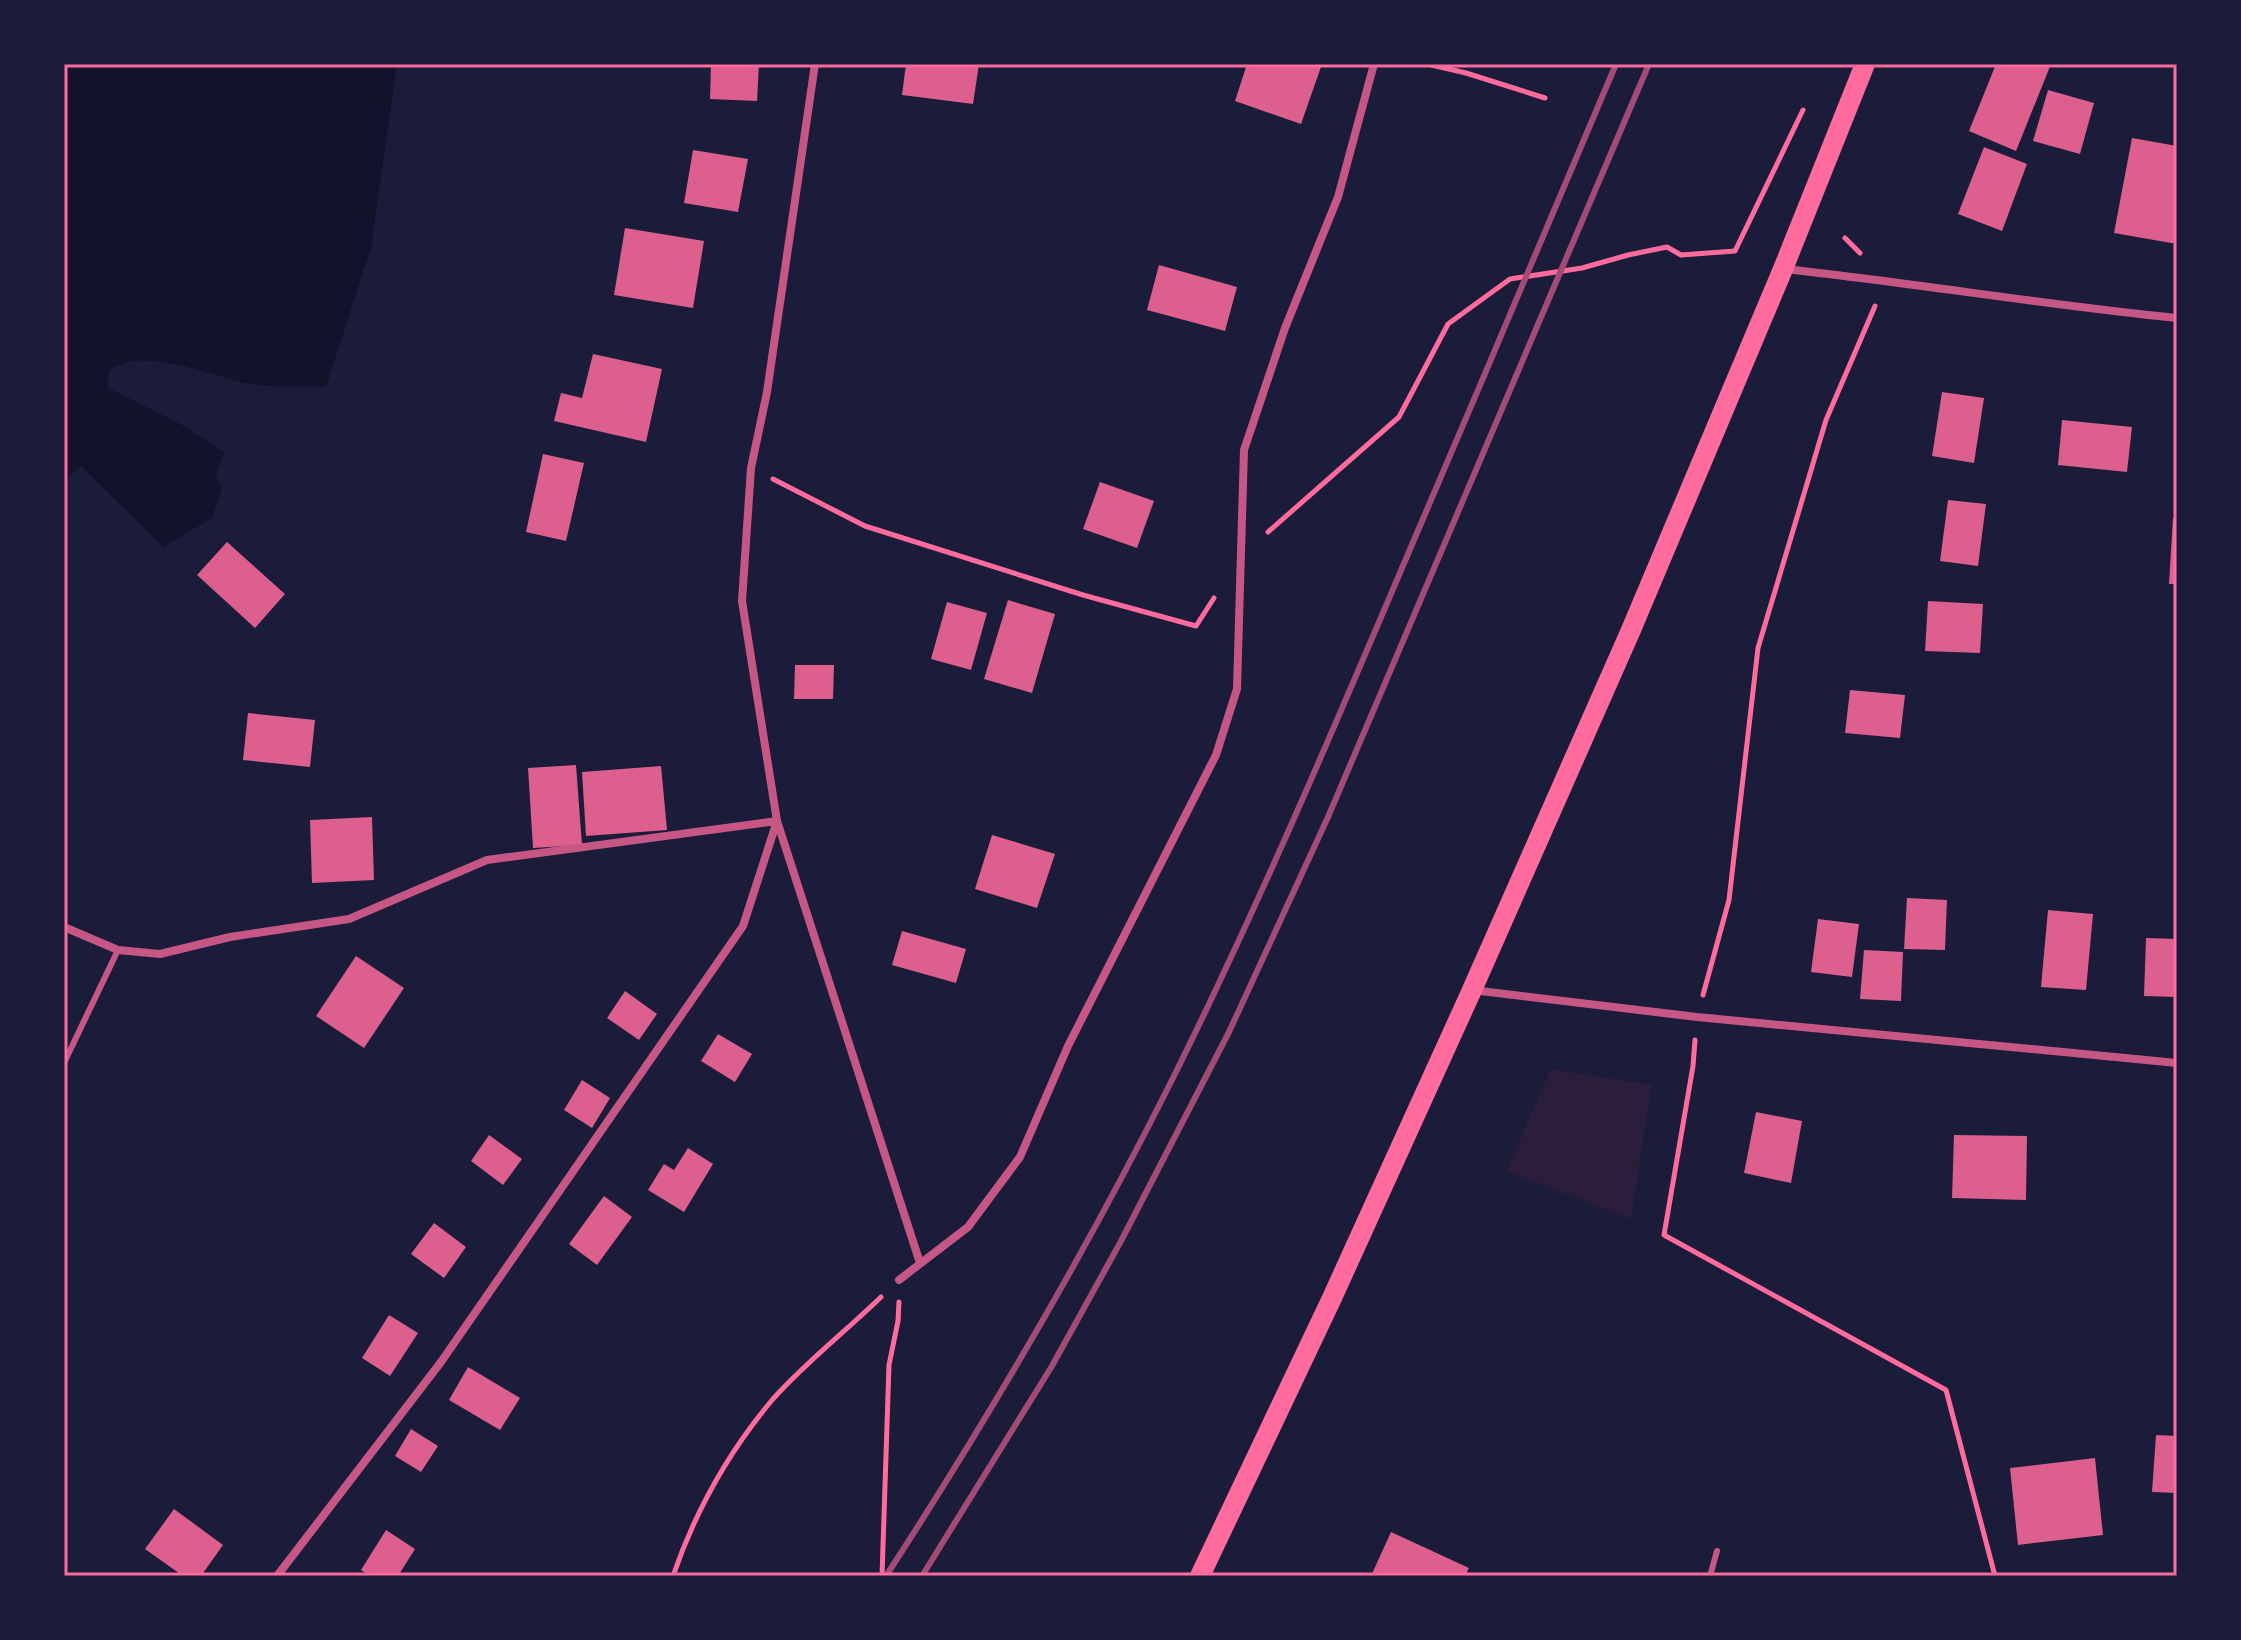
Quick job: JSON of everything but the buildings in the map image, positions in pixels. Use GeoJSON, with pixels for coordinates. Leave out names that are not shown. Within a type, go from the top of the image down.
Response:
{"type":"FeatureCollection","features":[{"type":"Feature","properties":{"kind":"main road"},"geometry":{"type":"LineString","coordinates":[[1200,1576],[1332,1298],[1472,990],[1624,644],[1783,269],[1865,64]]}},
{"type":"Feature","properties":{"kind":"street"},"geometry":{"type":"LineString","coordinates":[[815,64],[767,392],[751,468],[742,601],[777,821],[920,1263]]}},
{"type":"Feature","properties":{"kind":"street"},"geometry":{"type":"LineString","coordinates":[[899,1280],[968,1227],[1020,1157],[1068,1046],[1216,755],[1237,689],[1244,450],[1285,328],[1338,197],[1374,64]]}},
{"type":"Feature","properties":{"kind":"street"},"geometry":{"type":"LineString","coordinates":[[1783,269],[2177,318]]}},
{"type":"Feature","properties":{"kind":"street"},"geometry":{"type":"LineString","coordinates":[[64,927],[118,950],[160,954],[230,937],[349,919],[487,860],[777,821]]}},
{"type":"Feature","properties":{"kind":"street"},"geometry":{"type":"LineString","coordinates":[[277,1576],[441,1362],[743,926],[777,821]]}},
{"type":"Feature","properties":{"kind":"street"},"geometry":{"type":"LineString","coordinates":[[1472,990],[1697,1017],[2177,1063]]}},
{"type":"Feature","properties":{"kind":"lane"},"geometry":{"type":"LineString","coordinates":[[64,1063],[118,950]]}},
{"type":"Feature","properties":{"kind":"lane"},"geometry":{"type":"LineString","coordinates":[[1710,1576],[1717,1551]]}},
{"type":"Feature","properties":{"kind":"path"},"geometry":{"type":"LineString","coordinates":[[1427,64],[1545,98]]}},
{"type":"Feature","properties":{"kind":"path"},"geometry":{"type":"LineString","coordinates":[[751,468],[865,526],[1083,595],[1196,626],[1242,554],[1399,417],[1448,324],[1510,279],[1582,268],[1667,247],[1681,255],[1735,251],[1803,110]]}},
{"type":"Feature","properties":{"kind":"path"},"geometry":{"type":"LineString","coordinates":[[1886,280],[1826,420],[1758,648],[1729,900],[1697,1017],[1693,1066],[1664,1235],[1946,1390],[1995,1576]]}},
{"type":"Feature","properties":{"kind":"path"},"geometry":{"type":"LineString","coordinates":[[673,1576],[721,1470],[774,1399],[899,1280]]}},
{"type":"Feature","properties":{"kind":"path"},"geometry":{"type":"LineString","coordinates":[[882,1576],[889,1365],[898,1321],[899,1280]]}},
{"type":"Feature","properties":{"kind":"shaded area"},"geometry":{"type":"Polygon","coordinates":[[[64,64],[397,64],[371,247],[326,387],[250,384],[160,362],[125,363],[110,370],[107,387],[177,422],[224,452],[216,476],[222,488],[212,518],[163,547],[81,466],[64,480],[64,64]]]}},
{"type":"Feature","properties":{"kind":"shaded area"},"geometry":{"type":"Polygon","coordinates":[[[1551,1069],[1652,1085],[1631,1219],[1506,1171],[1551,1069]]]}},
{"type":"Feature","properties":{"kind":"railway"},"geometry":{"type":"LineString","coordinates":[[886,1576],[963,1455],[1072,1269],[1204,1014],[1323,752],[1616,64]]}},
{"type":"Feature","properties":{"kind":"railway"},"geometry":{"type":"LineString","coordinates":[[922,1576],[1052,1366],[1121,1241],[1229,1032],[1328,817],[1649,64]]}}]}
